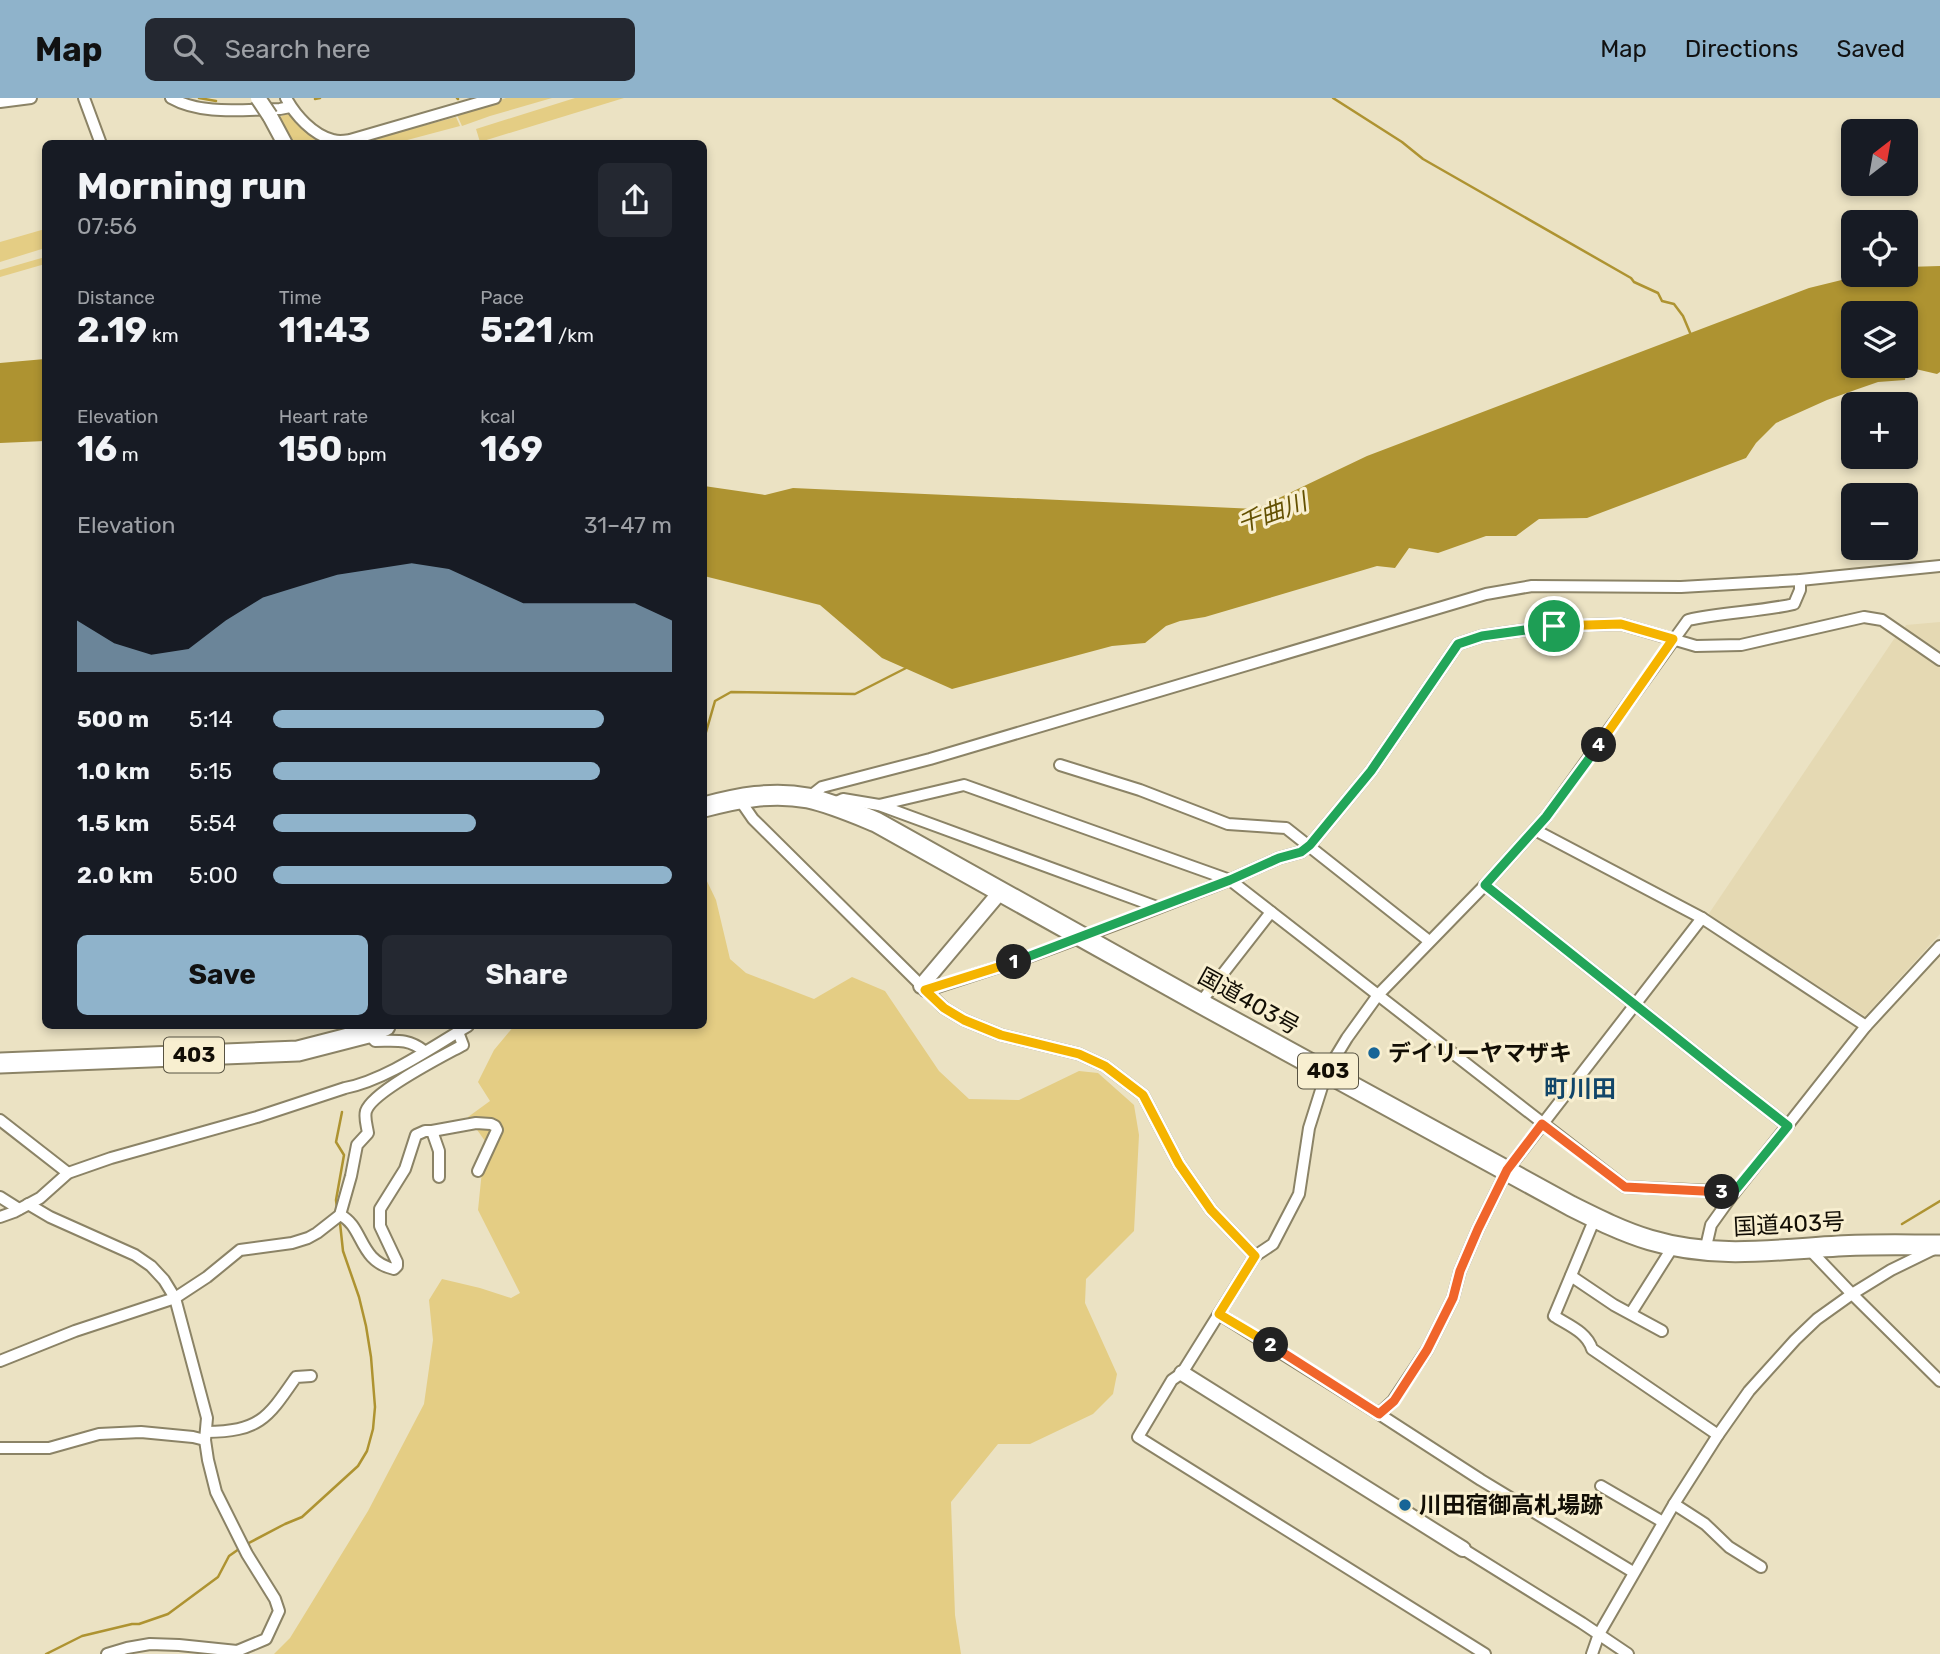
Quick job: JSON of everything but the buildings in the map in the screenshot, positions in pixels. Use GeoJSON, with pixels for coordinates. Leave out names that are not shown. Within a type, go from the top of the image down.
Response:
{"type":"FeatureCollection","features":[{"type":"Feature","properties":{"kind":"highway","name":"国道403号"},"geometry":{"type":"LineString","coordinates":[[707,806],[768,795],[808,798],[876,822],[1200,1003],[1625,1232],[1652,1241],[1705,1251],[1753,1253],[1863,1245],[1940,1245]]}},
{"type":"Feature","properties":{"kind":"highway","name":"403"},"geometry":{"type":"LineString","coordinates":[[0,1063],[299,1051],[376,1029]]}},
{"type":"Feature","properties":{"kind":"street"},"geometry":{"type":"LineString","coordinates":[[0,102],[31,98]]}},
{"type":"Feature","properties":{"kind":"street"},"geometry":{"type":"LineString","coordinates":[[84,98],[100,140]]}},
{"type":"Feature","properties":{"kind":"street"},"geometry":{"type":"LineString","coordinates":[[171,98],[204,108],[270,109],[288,102],[316,132],[332,140]]}},
{"type":"Feature","properties":{"kind":"street"},"geometry":{"type":"LineString","coordinates":[[258,98],[283,140]]}},
{"type":"Feature","properties":{"kind":"street"},"geometry":{"type":"LineString","coordinates":[[350,140],[495,98]]}},
{"type":"Feature","properties":{"kind":"street"},"geometry":{"type":"LineString","coordinates":[[808,798],[822,786],[850,781],[943,755],[1486,594],[1532,586],[1681,587],[1800,580],[1940,566]]}},
{"type":"Feature","properties":{"kind":"street"},"geometry":{"type":"LineString","coordinates":[[1485,1654],[1138,1437],[1172,1380],[1182,1373],[1255,1256],[1273,1244],[1300,1194],[1309,1129],[1327,1071],[1378,995],[1535,830],[1688,620],[1794,604],[1800,590],[1800,580]]}},
{"type":"Feature","properties":{"kind":"street"},"geometry":{"type":"LineString","coordinates":[[923,988],[1023,959],[1230,880],[1279,858],[1301,852],[1310,845],[1371,771],[1458,644],[1482,636],[1554,626],[1621,624],[1696,646],[1741,645],[1864,617],[1882,620],[1940,660]]}},
{"type":"Feature","properties":{"kind":"street"},"geometry":{"type":"LineString","coordinates":[[1060,765],[1139,790],[1228,824],[1286,828],[1429,941]]}},
{"type":"Feature","properties":{"kind":"street"},"geometry":{"type":"LineString","coordinates":[[879,805],[964,785],[1230,880],[1625,1187],[1734,1192]]}},
{"type":"Feature","properties":{"kind":"street"},"geometry":{"type":"LineString","coordinates":[[751,816],[757,804],[768,795]]}},
{"type":"Feature","properties":{"kind":"street"},"geometry":{"type":"LineString","coordinates":[[741,798],[751,816],[944,1008],[964,1020],[1001,1035],[1079,1054],[1105,1066],[1143,1095],[1185,1174],[1211,1210],[1255,1256]]}},
{"type":"Feature","properties":{"kind":"street"},"geometry":{"type":"LineString","coordinates":[[831,804],[843,799],[879,805],[1157,907]]}},
{"type":"Feature","properties":{"kind":"street"},"geometry":{"type":"LineString","coordinates":[[1535,830],[1702,918],[1866,1026]]}},
{"type":"Feature","properties":{"kind":"street"},"geometry":{"type":"LineString","coordinates":[[1485,885],[1788,1126]]}},
{"type":"Feature","properties":{"kind":"street"},"geometry":{"type":"LineString","coordinates":[[923,988],[1001,891]]}},
{"type":"Feature","properties":{"kind":"street"},"geometry":{"type":"LineString","coordinates":[[1200,1003],[1271,912]]}},
{"type":"Feature","properties":{"kind":"street"},"geometry":{"type":"LineString","coordinates":[[1379,1414],[1394,1401],[1427,1350],[1453,1298],[1460,1271],[1507,1170],[1702,918]]}},
{"type":"Feature","properties":{"kind":"street"},"geometry":{"type":"LineString","coordinates":[[1705,1251],[1711,1225],[1734,1192],[1866,1026],[1940,946]]}},
{"type":"Feature","properties":{"kind":"street"},"geometry":{"type":"LineString","coordinates":[[376,1029],[375,1041],[415,1043],[425,1051]]}},
{"type":"Feature","properties":{"kind":"street"},"geometry":{"type":"LineString","coordinates":[[0,1217],[40,1198],[68,1173],[359,1085],[463,1029]]}},
{"type":"Feature","properties":{"kind":"street"},"geometry":{"type":"LineString","coordinates":[[0,1361],[75,1331],[175,1298],[240,1250],[292,1243],[308,1238],[341,1215],[357,1145],[368,1133],[365,1117],[367,1108],[393,1084],[463,1045],[463,1029]]}},
{"type":"Feature","properties":{"kind":"street"},"geometry":{"type":"LineString","coordinates":[[0,1120],[68,1173]]}},
{"type":"Feature","properties":{"kind":"street"},"geometry":{"type":"LineString","coordinates":[[341,1215],[345,1216],[374,1261],[394,1269],[397,1266],[394,1254],[380,1226],[380,1209],[405,1169],[416,1135],[425,1131],[476,1123],[495,1126],[497,1130],[478,1171]]}},
{"type":"Feature","properties":{"kind":"street"},"geometry":{"type":"LineString","coordinates":[[432,1132],[439,1151],[439,1177]]}},
{"type":"Feature","properties":{"kind":"street"},"geometry":{"type":"LineString","coordinates":[[0,1196],[135,1255],[151,1266],[164,1280],[175,1298],[207,1419],[208,1460],[216,1492],[279,1611],[266,1639],[237,1651],[150,1644],[107,1654]]}},
{"type":"Feature","properties":{"kind":"street"},"geometry":{"type":"LineString","coordinates":[[1595,1218],[1554,1315],[1586,1336],[1592,1349],[1718,1435]]}},
{"type":"Feature","properties":{"kind":"street"},"geometry":{"type":"LineString","coordinates":[[1631,1313],[1674,1245]]}},
{"type":"Feature","properties":{"kind":"street"},"geometry":{"type":"LineString","coordinates":[[1592,1654],[1599,1634],[1633,1572],[1718,1435],[1749,1391],[1817,1319],[1891,1270],[1940,1245]]}},
{"type":"Feature","properties":{"kind":"street"},"geometry":{"type":"LineString","coordinates":[[1808,1248],[1940,1381]]}},
{"type":"Feature","properties":{"kind":"street"},"geometry":{"type":"LineString","coordinates":[[1571,1276],[1614,1305],[1662,1331]]}},
{"type":"Feature","properties":{"kind":"street"},"geometry":{"type":"LineString","coordinates":[[1219,1314],[1480,1480],[1633,1572]]}},
{"type":"Feature","properties":{"kind":"street"},"geometry":{"type":"LineString","coordinates":[[1182,1373],[1628,1654]]}},
{"type":"Feature","properties":{"kind":"street"},"geometry":{"type":"LineString","coordinates":[[0,1448],[49,1448],[99,1434],[141,1432],[193,1437],[233,1431],[257,1423],[273,1410],[296,1377],[311,1376]]}},
{"type":"Feature","properties":{"kind":"street"},"geometry":{"type":"LineString","coordinates":[[1601,1486],[1663,1522]]}},
{"type":"Feature","properties":{"kind":"street"},"geometry":{"type":"LineString","coordinates":[[1674,1504],[1761,1567]]}},
{"type":"Feature","properties":{"kind":"shaded area"},"geometry":{"type":"Polygon","coordinates":[[[506,98],[552,98],[462,126],[457,115],[506,98]]]}},
{"type":"Feature","properties":{"kind":"shaded area"},"geometry":{"type":"Polygon","coordinates":[[[575,98],[624,98],[487,140],[479,140],[476,129],[575,98]]]}},
{"type":"Feature","properties":{"kind":"shaded area"},"geometry":{"type":"Polygon","coordinates":[[[288,113],[292,115],[316,140],[292,140],[280,117],[288,113]]]}},
{"type":"Feature","properties":{"kind":"shaded area"},"geometry":{"type":"Polygon","coordinates":[[[456,117],[460,126],[407,140],[368,140],[456,117]]]}},
{"type":"Feature","properties":{"kind":"shaded area"},"geometry":{"type":"Polygon","coordinates":[[[42,230],[42,249],[0,262],[0,242],[42,230]]]}},
{"type":"Feature","properties":{"kind":"shaded area"},"geometry":{"type":"Polygon","coordinates":[[[42,258],[42,265],[0,277],[0,270],[42,258]]]}},
{"type":"Feature","properties":{"kind":"shaded area"},"geometry":{"type":"Polygon","coordinates":[[[1940,622],[1940,654],[1903,631],[1906,625],[1940,622]]]}},
{"type":"Feature","properties":{"kind":"shaded area"},"geometry":{"type":"Polygon","coordinates":[[[1896,636],[1940,664],[1940,934],[1865,1016],[1708,915],[1896,636]]]}},
{"type":"Feature","properties":{"kind":"shaded area"},"geometry":{"type":"Polygon","coordinates":[[[707,881],[716,900],[730,959],[746,973],[814,999],[852,977],[885,991],[939,1071],[969,1099],[1019,1100],[1079,1071],[1098,1073],[1134,1105],[1139,1135],[1134,1231],[1086,1279],[1085,1303],[1117,1374],[1113,1394],[1093,1414],[1030,1444],[998,1444],[951,1502],[955,1615],[961,1654],[274,1654],[290,1638],[368,1511],[424,1404],[433,1340],[429,1300],[442,1279],[511,1298],[520,1293],[478,1210],[485,1141],[468,1117],[490,1101],[478,1082],[494,1050],[512,1029],[707,1029],[707,881]]]}},
{"type":"Feature","properties":{"kind":"water","name":"千曲川"},"geometry":{"type":"Polygon","coordinates":[[[1940,266],[1940,372],[1937,374],[1918,370],[1918,301],[1841,301],[1841,378],[1905,380],[1878,382],[1850,392],[1841,392],[1841,395],[1776,423],[1756,443],[1746,458],[1587,518],[1539,519],[1516,536],[1486,536],[1438,553],[1409,548],[1395,568],[1377,566],[1205,617],[1180,621],[1166,626],[1145,643],[1112,646],[952,689],[882,658],[820,605],[707,577],[707,486],[765,495],[793,488],[1256,509],[1367,456],[1809,288],[1841,280],[1841,287],[1918,287],[1918,267],[1940,266]]]}},
{"type":"Feature","properties":{"kind":"water"},"geometry":{"type":"Polygon","coordinates":[[[42,359],[42,441],[0,443],[0,363],[42,359]]]}},
{"type":"Feature","properties":{"kind":"waterway"},"geometry":{"type":"LineString","coordinates":[[199,98],[216,101]]}},
{"type":"Feature","properties":{"kind":"waterway"},"geometry":{"type":"LineString","coordinates":[[315,99],[320,98]]}},
{"type":"Feature","properties":{"kind":"waterway"},"geometry":{"type":"LineString","coordinates":[[1333,98],[1402,142],[1423,159],[1634,282],[1658,293],[1662,301],[1674,304],[1683,316],[1691,335]]}},
{"type":"Feature","properties":{"kind":"waterway"},"geometry":{"type":"LineString","coordinates":[[707,729],[715,701],[731,692],[855,694],[908,667]]}},
{"type":"Feature","properties":{"kind":"waterway"},"geometry":{"type":"LineString","coordinates":[[337,1208],[344,1155],[336,1142],[342,1112]]}},
{"type":"Feature","properties":{"kind":"waterway"},"geometry":{"type":"LineString","coordinates":[[1902,1224],[1940,1201]]}},
{"type":"Feature","properties":{"kind":"waterway"},"geometry":{"type":"LineString","coordinates":[[245,1545],[302,1517],[358,1466],[367,1451],[375,1407],[371,1357],[359,1297],[343,1251],[340,1223]]}},
{"type":"Feature","properties":{"kind":"waterway"},"geometry":{"type":"LineString","coordinates":[[46,1654],[82,1636],[139,1624],[168,1614],[218,1577],[229,1556],[239,1549]]}},
{"type":"Feature","properties":{"kind":"place","name":"デイリーヤマザキ"},"geometry":{"type":"Point","coordinates":[1374,1053]}},
{"type":"Feature","properties":{"kind":"place","name":"川田宿御高札場跡"},"geometry":{"type":"Point","coordinates":[1405,1505]}},
{"type":"Feature","properties":{"kind":"district","name":"町川田"},"geometry":{"type":"Point","coordinates":[1580,1089]}},
{"type":"Feature","properties":{"kind":"route"},"geometry":{"type":"LineString","coordinates":[[1621,624],[1673,639],[1546,817],[1485,885],[1788,1126],[1734,1192],[1625,1187],[1542,1124],[1507,1170],[1460,1271],[1453,1298],[1427,1350],[1394,1401],[1379,1414],[1219,1314],[1255,1256],[1211,1210],[1179,1164],[1143,1095],[1105,1066],[1079,1054],[1001,1035],[964,1020],[944,1008],[925,990],[1023,959],[1230,880],[1279,858],[1301,852],[1310,845],[1371,771],[1458,644],[1482,636],[1554,626],[1621,624]]}}]}
